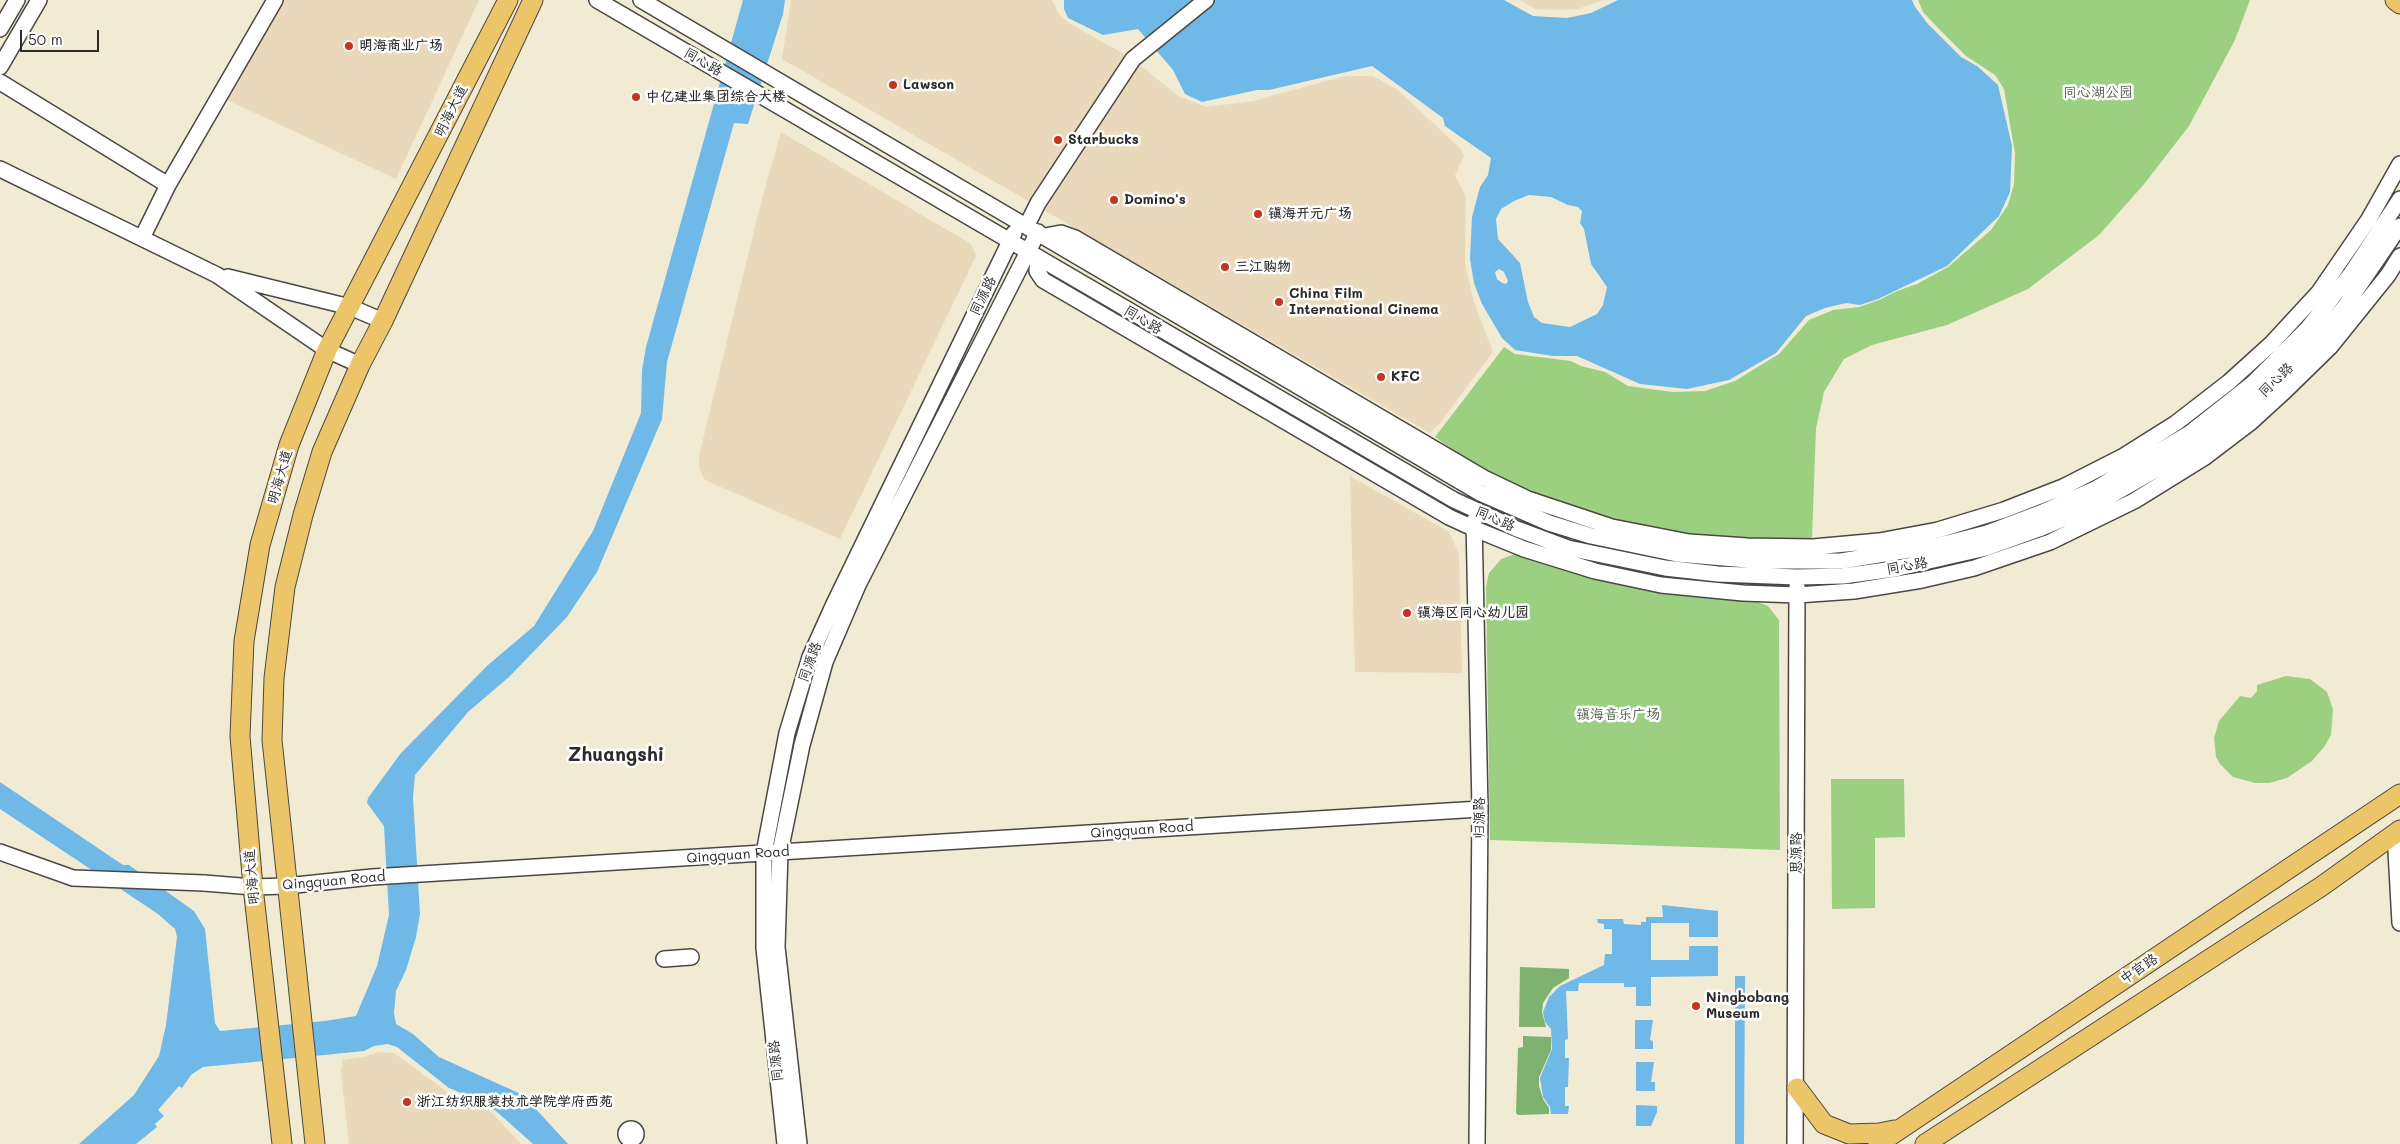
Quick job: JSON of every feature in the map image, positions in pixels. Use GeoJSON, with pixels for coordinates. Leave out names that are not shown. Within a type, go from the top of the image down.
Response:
{"type":"FeatureCollection","features":[{"type":"Feature","properties":{"kind":"main road","name":"明海大道"},"geometry":{"type":"LineString","coordinates":[[282,1144],[253,887],[240,736],[244,641],[260,545],[289,445],[327,350],[508,0]]}},
{"type":"Feature","properties":{"kind":"main road","name":"明海大道"},"geometry":{"type":"LineString","coordinates":[[314,1144],[272,740],[274,678],[285,587],[303,515],[322,452],[360,365],[383,322],[533,0]]}},
{"type":"Feature","properties":{"kind":"main road"},"geometry":{"type":"LineString","coordinates":[[2395,0],[2400,4]]}},
{"type":"Feature","properties":{"kind":"main road","name":"中官路"},"geometry":{"type":"LineString","coordinates":[[1878,1144],[2400,794]]}},
{"type":"Feature","properties":{"kind":"main road"},"geometry":{"type":"LineString","coordinates":[[1925,1144],[2322,886],[2397,832]]}},
{"type":"Feature","properties":{"kind":"main road"},"geometry":{"type":"LineString","coordinates":[[1797,1088],[1824,1124],[1849,1134],[1879,1133],[1905,1127]]}},
{"type":"Feature","properties":{"kind":"street"},"geometry":{"type":"LineString","coordinates":[[0,29],[17,0]]}},
{"type":"Feature","properties":{"kind":"street"},"geometry":{"type":"LineString","coordinates":[[0,67],[40,0]]}},
{"type":"Feature","properties":{"kind":"street"},"geometry":{"type":"LineString","coordinates":[[142,238],[168,185],[275,0]]}},
{"type":"Feature","properties":{"kind":"street","name":"同心路"},"geometry":{"type":"LineString","coordinates":[[597,0],[1474,511],[1568,548],[1665,568],[1718,574],[1797,577],[1842,576],[1894,569],[1986,548],[2082,511],[2128,487],[2190,450],[2257,399],[2320,336],[2346,305],[2400,226]]}},
{"type":"Feature","properties":{"kind":"street","name":"同心路"},"geometry":{"type":"LineString","coordinates":[[641,0],[1033,228],[1257,363],[1480,493],[1549,522],[1591,536],[1640,548],[1726,560],[1841,561],[1940,545],[1986,532],[2040,513],[2097,488],[2190,433],[2252,384],[2308,328],[2350,275],[2400,199]]}},
{"type":"Feature","properties":{"kind":"street"},"geometry":{"type":"LineString","coordinates":[[1206,0],[1133,58],[1038,203],[1033,228],[1061,233],[1075,238],[1484,478],[1528,500],[1612,527],[1688,542],[1747,546],[1813,547],[1879,541],[1938,530],[2004,510],[2080,478],[2122,457],[2176,423],[2229,382],[2271,344],[2319,292],[2369,219],[2400,164]]}},
{"type":"Feature","properties":{"kind":"street"},"geometry":{"type":"LineString","coordinates":[[0,82],[168,185]]}},
{"type":"Feature","properties":{"kind":"street"},"geometry":{"type":"LineString","coordinates":[[0,168],[217,275],[327,350],[360,365]]}},
{"type":"Feature","properties":{"kind":"street","name":"同源路"},"geometry":{"type":"LineString","coordinates":[[784,1144],[764,948],[764,853],[787,733],[810,658],[841,588],[1010,241],[1033,228],[1033,254],[858,585],[825,662],[802,744],[780,852],[778,947],[799,1144]]}},
{"type":"Feature","properties":{"kind":"street"},"geometry":{"type":"LineString","coordinates":[[1033,254],[1037,271],[1043,280],[1449,517],[1475,529],[1524,550],[1586,568],[1661,585],[1743,593],[1797,595],[1854,591],[1922,580],[1974,568],[2050,542],[2134,501],[2205,457],[2251,422],[2286,390],[2330,347],[2388,275],[2400,256]]}},
{"type":"Feature","properties":{"kind":"street"},"geometry":{"type":"LineString","coordinates":[[217,275],[350,306],[383,322]]}},
{"type":"Feature","properties":{"kind":"street","name":"归源路"},"geometry":{"type":"LineString","coordinates":[[1477,1144],[1480,809],[1474,511],[1480,493]]}},
{"type":"Feature","properties":{"kind":"street","name":"思源路"},"geometry":{"type":"LineString","coordinates":[[1795,1144],[1797,1088],[1797,562]]}},
{"type":"Feature","properties":{"kind":"street","name":"Qingquan Road"},"geometry":{"type":"LineString","coordinates":[[0,852],[73,878],[253,887],[286,886],[372,877],[1480,809]]}},
{"type":"Feature","properties":{"kind":"street"},"geometry":{"type":"LineString","coordinates":[[2397,832],[2400,923]]}},
{"type":"Feature","properties":{"kind":"street"},"geometry":{"type":"LineString","coordinates":[[664,959],[691,957]]}},
{"type":"Feature","properties":{"kind":"shaded area"},"geometry":{"type":"Polygon","coordinates":[[[282,0],[479,0],[396,179],[225,99],[282,0]]]}},
{"type":"Feature","properties":{"kind":"shaded area","name":"镇海开元广场"},"geometry":{"type":"Polygon","coordinates":[[[791,0],[1052,0],[1059,14],[1069,23],[1133,59],[1178,96],[1206,107],[1253,101],[1345,76],[1373,76],[1398,90],[1461,149],[1464,156],[1455,175],[1466,197],[1465,264],[1474,302],[1493,352],[1440,423],[1430,433],[782,59],[791,0]]]}},
{"type":"Feature","properties":{"kind":"shaded area"},"geometry":{"type":"Polygon","coordinates":[[[1519,0],[1603,0],[1578,9],[1558,10],[1535,9],[1519,0]]]}},
{"type":"Feature","properties":{"kind":"shaded area"},"geometry":{"type":"Polygon","coordinates":[[[781,132],[971,244],[976,256],[840,539],[705,480],[699,468],[699,456],[760,206],[781,132]]]}},
{"type":"Feature","properties":{"kind":"shaded area","name":"镇海区同心幼儿园"},"geometry":{"type":"Polygon","coordinates":[[[1350,476],[1449,532],[1459,554],[1462,673],[1355,672],[1350,476]]]}},
{"type":"Feature","properties":{"kind":"shaded area","name":"浙江纺织服装技术学院学府西苑"},"geometry":{"type":"Polygon","coordinates":[[[377,1052],[394,1053],[450,1094],[490,1111],[521,1144],[349,1144],[341,1071],[343,1060],[364,1057],[377,1052]]]}},
{"type":"Feature","properties":{"kind":"green space","name":"同心湖公园"},"geometry":{"type":"Polygon","coordinates":[[[1918,0],[2250,0],[2235,40],[2189,126],[2145,183],[2099,235],[2028,289],[1947,325],[1872,345],[1844,359],[1824,392],[1816,428],[1812,539],[1740,539],[1684,535],[1631,526],[1583,512],[1508,484],[1470,462],[1435,437],[1504,347],[1515,354],[1571,361],[1581,366],[1605,372],[1628,386],[1673,392],[1705,391],[1735,381],[1779,354],[1809,320],[1833,310],[1859,307],[1879,300],[1917,284],[1948,267],[1991,230],[2008,205],[2014,184],[2015,153],[2004,89],[1995,75],[1966,56],[1939,29],[1923,12],[1918,0]]]}},
{"type":"Feature","properties":{"kind":"green space","name":"镇海音乐广场"},"geometry":{"type":"Polygon","coordinates":[[[1515,554],[1545,563],[1755,601],[1768,606],[1779,620],[1780,850],[1490,840],[1486,587],[1489,573],[1501,559],[1515,554]]]}},
{"type":"Feature","properties":{"kind":"green space"},"geometry":{"type":"Polygon","coordinates":[[[2286,676],[2310,679],[2327,692],[2333,709],[2331,735],[2312,761],[2287,778],[2269,783],[2255,783],[2233,777],[2216,757],[2214,738],[2219,721],[2240,696],[2251,698],[2257,691],[2257,685],[2286,676]]]}},
{"type":"Feature","properties":{"kind":"green space"},"geometry":{"type":"Polygon","coordinates":[[[1831,779],[1904,779],[1905,837],[1875,838],[1875,908],[1832,909],[1831,779]]]}},
{"type":"Feature","properties":{"kind":"green space"},"geometry":{"type":"Polygon","coordinates":[[[1520,967],[1569,969],[1569,978],[1553,988],[1543,1003],[1542,1012],[1546,1027],[1519,1027],[1520,967]]]}},
{"type":"Feature","properties":{"kind":"green space"},"geometry":{"type":"Polygon","coordinates":[[[1523,1036],[1551,1037],[1551,1050],[1539,1077],[1539,1086],[1543,1099],[1549,1108],[1549,1114],[1518,1115],[1516,1113],[1518,1048],[1523,1047],[1523,1036]]]}},
{"type":"Feature","properties":{"kind":"water"},"geometry":{"type":"Polygon","coordinates":[[[743,0],[785,0],[783,14],[748,124],[734,123],[667,362],[662,419],[597,572],[567,617],[509,677],[468,712],[415,775],[413,797],[420,914],[416,937],[406,970],[396,991],[394,1013],[396,1024],[413,1034],[439,1057],[523,1095],[568,1144],[533,1144],[496,1111],[478,1100],[449,1088],[397,1047],[388,1044],[374,1046],[364,1051],[203,1067],[191,1075],[182,1088],[179,1086],[158,1110],[164,1116],[155,1124],[157,1127],[136,1144],[79,1144],[134,1095],[159,1056],[166,1025],[177,937],[175,929],[158,914],[0,809],[0,782],[123,865],[129,865],[194,911],[205,929],[215,1023],[220,1031],[325,1021],[356,1016],[377,966],[389,915],[384,826],[367,803],[368,798],[401,753],[488,665],[534,626],[593,531],[641,413],[642,370],[646,347],[743,0]]]}},
{"type":"Feature","properties":{"kind":"water"},"geometry":{"type":"Polygon","coordinates":[[[1064,0],[1504,0],[1533,16],[1567,18],[1591,13],[1618,0],[1912,0],[1928,24],[1961,57],[1977,66],[1998,85],[2012,146],[2010,192],[1999,216],[1947,266],[1878,299],[1860,305],[1846,303],[1825,308],[1806,316],[1776,353],[1729,380],[1687,389],[1640,384],[1577,356],[1553,356],[1515,350],[1502,338],[1482,304],[1474,283],[1470,259],[1472,217],[1480,187],[1488,175],[1491,158],[1445,126],[1443,118],[1372,66],[1269,90],[1257,90],[1202,102],[1185,94],[1173,70],[1138,29],[1103,35],[1068,18],[1064,9],[1064,0]],[[1529,195],[1501,209],[1496,219],[1498,239],[1520,263],[1528,302],[1534,317],[1542,323],[1570,327],[1597,314],[1603,305],[1607,287],[1591,264],[1584,229],[1580,223],[1582,211],[1578,207],[1568,205],[1551,197],[1529,195]],[[1499,269],[1495,272],[1497,279],[1506,284],[1508,281],[1504,272],[1499,269]]]}},
{"type":"Feature","properties":{"kind":"water"},"geometry":{"type":"Polygon","coordinates":[[[1662,905],[1718,911],[1718,937],[1689,937],[1689,923],[1651,923],[1651,960],[1689,960],[1689,946],[1718,946],[1718,976],[1651,977],[1651,1006],[1636,1006],[1636,987],[1624,987],[1624,983],[1579,983],[1578,991],[1566,991],[1568,1039],[1565,1040],[1565,1058],[1569,1058],[1568,1087],[1565,1087],[1565,1106],[1569,1106],[1568,1114],[1551,1114],[1550,1107],[1543,1097],[1540,1078],[1552,1049],[1551,1029],[1545,1022],[1543,1012],[1549,997],[1560,986],[1604,965],[1605,954],[1612,954],[1612,929],[1604,929],[1604,924],[1598,923],[1597,919],[1623,919],[1624,924],[1641,925],[1641,922],[1646,922],[1646,917],[1663,917],[1662,905]]]}},
{"type":"Feature","properties":{"kind":"water"},"geometry":{"type":"Polygon","coordinates":[[[1735,976],[1745,976],[1744,1144],[1735,1144],[1735,976]]]}},
{"type":"Feature","properties":{"kind":"water"},"geometry":{"type":"Polygon","coordinates":[[[1635,1020],[1653,1020],[1650,1040],[1653,1041],[1653,1049],[1635,1049],[1635,1020]]]}},
{"type":"Feature","properties":{"kind":"water"},"geometry":{"type":"Polygon","coordinates":[[[1636,1062],[1654,1062],[1651,1082],[1655,1082],[1655,1091],[1636,1091],[1636,1062]]]}},
{"type":"Feature","properties":{"kind":"water"},"geometry":{"type":"Polygon","coordinates":[[[1636,1105],[1657,1106],[1657,1112],[1651,1126],[1636,1126],[1636,1105]]]}},
{"type":"Feature","properties":{"kind":"place","name":"明海商业广场"},"geometry":{"type":"Point","coordinates":[349,46]}},
{"type":"Feature","properties":{"kind":"place","name":"Lawson"},"geometry":{"type":"Point","coordinates":[893,85]}},
{"type":"Feature","properties":{"kind":"place","name":"中亿建业集团综合大楼"},"geometry":{"type":"Point","coordinates":[636,97]}},
{"type":"Feature","properties":{"kind":"place","name":"Starbucks"},"geometry":{"type":"Point","coordinates":[1058,140]}},
{"type":"Feature","properties":{"kind":"place","name":"Domino's"},"geometry":{"type":"Point","coordinates":[1114,200]}},
{"type":"Feature","properties":{"kind":"place","name":"镇海开元广场"},"geometry":{"type":"Point","coordinates":[1258,214]}},
{"type":"Feature","properties":{"kind":"place","name":"三江购物"},"geometry":{"type":"Point","coordinates":[1225,267]}},
{"type":"Feature","properties":{"kind":"place","name":"China Film International Cinema"},"geometry":{"type":"Point","coordinates":[1279,302]}},
{"type":"Feature","properties":{"kind":"place","name":"KFC"},"geometry":{"type":"Point","coordinates":[1381,377]}},
{"type":"Feature","properties":{"kind":"place","name":"镇海区同心幼儿园"},"geometry":{"type":"Point","coordinates":[1407,613]}},
{"type":"Feature","properties":{"kind":"place","name":"Ningbobang Museum"},"geometry":{"type":"Point","coordinates":[1696,1006]}},
{"type":"Feature","properties":{"kind":"place","name":"浙江纺织服装技术学院学府西苑"},"geometry":{"type":"Point","coordinates":[407,1102]}},
{"type":"Feature","properties":{"kind":"district","name":"Zhuangshi"},"geometry":{"type":"Point","coordinates":[616,755]}}]}
